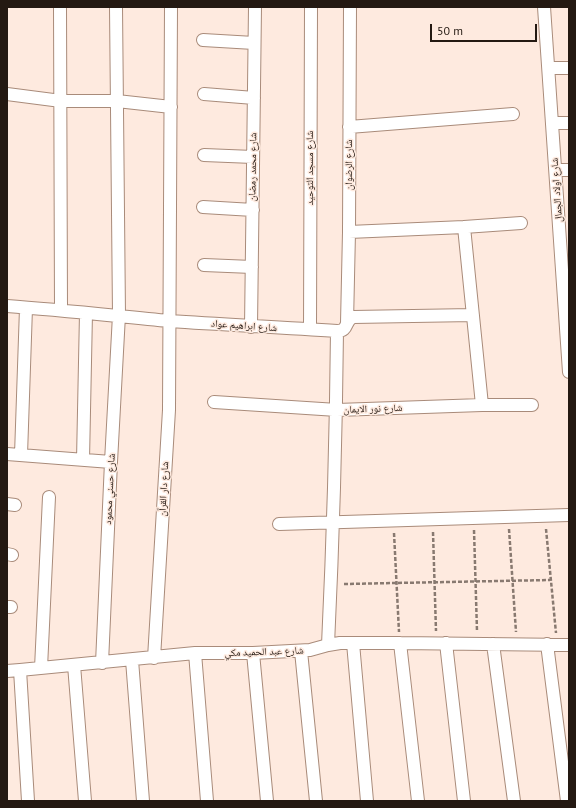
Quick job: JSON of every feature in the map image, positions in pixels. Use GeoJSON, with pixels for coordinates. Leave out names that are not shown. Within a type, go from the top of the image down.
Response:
{"type":"FeatureCollection","features":[{"type":"Feature","properties":{"kind":"street"},"geometry":{"type":"LineString","coordinates":[[60,7],[61,310]]}},
{"type":"Feature","properties":{"kind":"street","name":"شارع حسني محمود"},"geometry":{"type":"LineString","coordinates":[[102,662],[119,315],[116,7]]}},
{"type":"Feature","properties":{"kind":"street","name":"شارع دار القرآن"},"geometry":{"type":"LineString","coordinates":[[154,658],[169,410],[171,7]]}},
{"type":"Feature","properties":{"kind":"street","name":"شارع محمد رمضان"},"geometry":{"type":"LineString","coordinates":[[251,327],[255,7]]}},
{"type":"Feature","properties":{"kind":"street","name":"شارع مسجد التوحيد"},"geometry":{"type":"LineString","coordinates":[[310,329],[311,7]]}},
{"type":"Feature","properties":{"kind":"street","name":"شارع الرضوان"},"geometry":{"type":"LineString","coordinates":[[347,323],[350,7]]}},
{"type":"Feature","properties":{"kind":"street","name":"شارع اولاد الجمال"},"geometry":{"type":"LineString","coordinates":[[544,7],[556,170],[564,232],[569,372]]}},
{"type":"Feature","properties":{"kind":"street"},"geometry":{"type":"LineString","coordinates":[[203,40],[254,43]]}},
{"type":"Feature","properties":{"kind":"street"},"geometry":{"type":"LineString","coordinates":[[549,68],[569,68]]}},
{"type":"Feature","properties":{"kind":"street"},"geometry":{"type":"LineString","coordinates":[[7,94],[60,101],[116,101],[170,106]]}},
{"type":"Feature","properties":{"kind":"street"},"geometry":{"type":"LineString","coordinates":[[204,94],[254,98]]}},
{"type":"Feature","properties":{"kind":"street"},"geometry":{"type":"LineString","coordinates":[[349,127],[513,114]]}},
{"type":"Feature","properties":{"kind":"street"},"geometry":{"type":"LineString","coordinates":[[553,123],[569,123]]}},
{"type":"Feature","properties":{"kind":"street"},"geometry":{"type":"LineString","coordinates":[[204,155],[253,157]]}},
{"type":"Feature","properties":{"kind":"street"},"geometry":{"type":"LineString","coordinates":[[556,170],[569,170]]}},
{"type":"Feature","properties":{"kind":"street"},"geometry":{"type":"LineString","coordinates":[[203,207],[253,210]]}},
{"type":"Feature","properties":{"kind":"street"},"geometry":{"type":"LineString","coordinates":[[349,232],[521,223]]}},
{"type":"Feature","properties":{"kind":"street"},"geometry":{"type":"LineString","coordinates":[[464,227],[482,405]]}},
{"type":"Feature","properties":{"kind":"street"},"geometry":{"type":"LineString","coordinates":[[204,265],[252,267]]}},
{"type":"Feature","properties":{"kind":"street","name":"شارع ابراهيم عواد"},"geometry":{"type":"LineString","coordinates":[[7,306],[119,315],[169,321],[337,331]]}},
{"type":"Feature","properties":{"kind":"street"},"geometry":{"type":"LineString","coordinates":[[21,455],[26,308]]}},
{"type":"Feature","properties":{"kind":"street"},"geometry":{"type":"LineString","coordinates":[[83,460],[86,312]]}},
{"type":"Feature","properties":{"kind":"street"},"geometry":{"type":"LineString","coordinates":[[328,645],[334,522],[337,410],[337,331],[344,329],[348,320],[353,317],[473,315]]}},
{"type":"Feature","properties":{"kind":"street","name":"شارع نور الايمان"},"geometry":{"type":"LineString","coordinates":[[214,402],[337,410],[482,405],[532,405]]}},
{"type":"Feature","properties":{"kind":"street"},"geometry":{"type":"LineString","coordinates":[[7,454],[111,462]]}},
{"type":"Feature","properties":{"kind":"street"},"geometry":{"type":"LineString","coordinates":[[41,668],[49,497]]}},
{"type":"Feature","properties":{"kind":"street"},"geometry":{"type":"LineString","coordinates":[[279,524],[569,515]]}},
{"type":"Feature","properties":{"kind":"street"},"geometry":{"type":"LineString","coordinates":[[400,642],[418,801]]}},
{"type":"Feature","properties":{"kind":"street","name":"شارع عبد الحميد مكي"},"geometry":{"type":"LineString","coordinates":[[7,671],[195,654],[301,651],[340,643],[400,642],[558,644]]}},
{"type":"Feature","properties":{"kind":"street"},"geometry":{"type":"LineString","coordinates":[[353,643],[367,801]]}},
{"type":"Feature","properties":{"kind":"street"},"geometry":{"type":"LineString","coordinates":[[441,643],[464,801]]}},
{"type":"Feature","properties":{"kind":"street"},"geometry":{"type":"LineString","coordinates":[[493,644],[514,801]]}},
{"type":"Feature","properties":{"kind":"street"},"geometry":{"type":"LineString","coordinates":[[558,644],[567,801]]}},
{"type":"Feature","properties":{"kind":"street"},"geometry":{"type":"LineString","coordinates":[[301,651],[316,801]]}},
{"type":"Feature","properties":{"kind":"street"},"geometry":{"type":"LineString","coordinates":[[253,653],[267,801]]}},
{"type":"Feature","properties":{"kind":"street"},"geometry":{"type":"LineString","coordinates":[[195,654],[208,801]]}},
{"type":"Feature","properties":{"kind":"street"},"geometry":{"type":"LineString","coordinates":[[132,660],[143,801]]}},
{"type":"Feature","properties":{"kind":"street"},"geometry":{"type":"LineString","coordinates":[[74,665],[85,801]]}},
{"type":"Feature","properties":{"kind":"street"},"geometry":{"type":"LineString","coordinates":[[20,670],[28,801]]}},
{"type":"Feature","properties":{"kind":"path"},"geometry":{"type":"LineString","coordinates":[[544,516],[558,644]]}},
{"type":"Feature","properties":{"kind":"path"},"geometry":{"type":"LineString","coordinates":[[508,517],[517,644]]}},
{"type":"Feature","properties":{"kind":"path"},"geometry":{"type":"LineString","coordinates":[[473,518],[477,644]]}},
{"type":"Feature","properties":{"kind":"path"},"geometry":{"type":"LineString","coordinates":[[432,519],[434,582],[441,643]]}},
{"type":"Feature","properties":{"kind":"path"},"geometry":{"type":"LineString","coordinates":[[393,520],[400,642]]}},
{"type":"Feature","properties":{"kind":"path"},"geometry":{"type":"LineString","coordinates":[[331,584],[550,580]]}}]}
